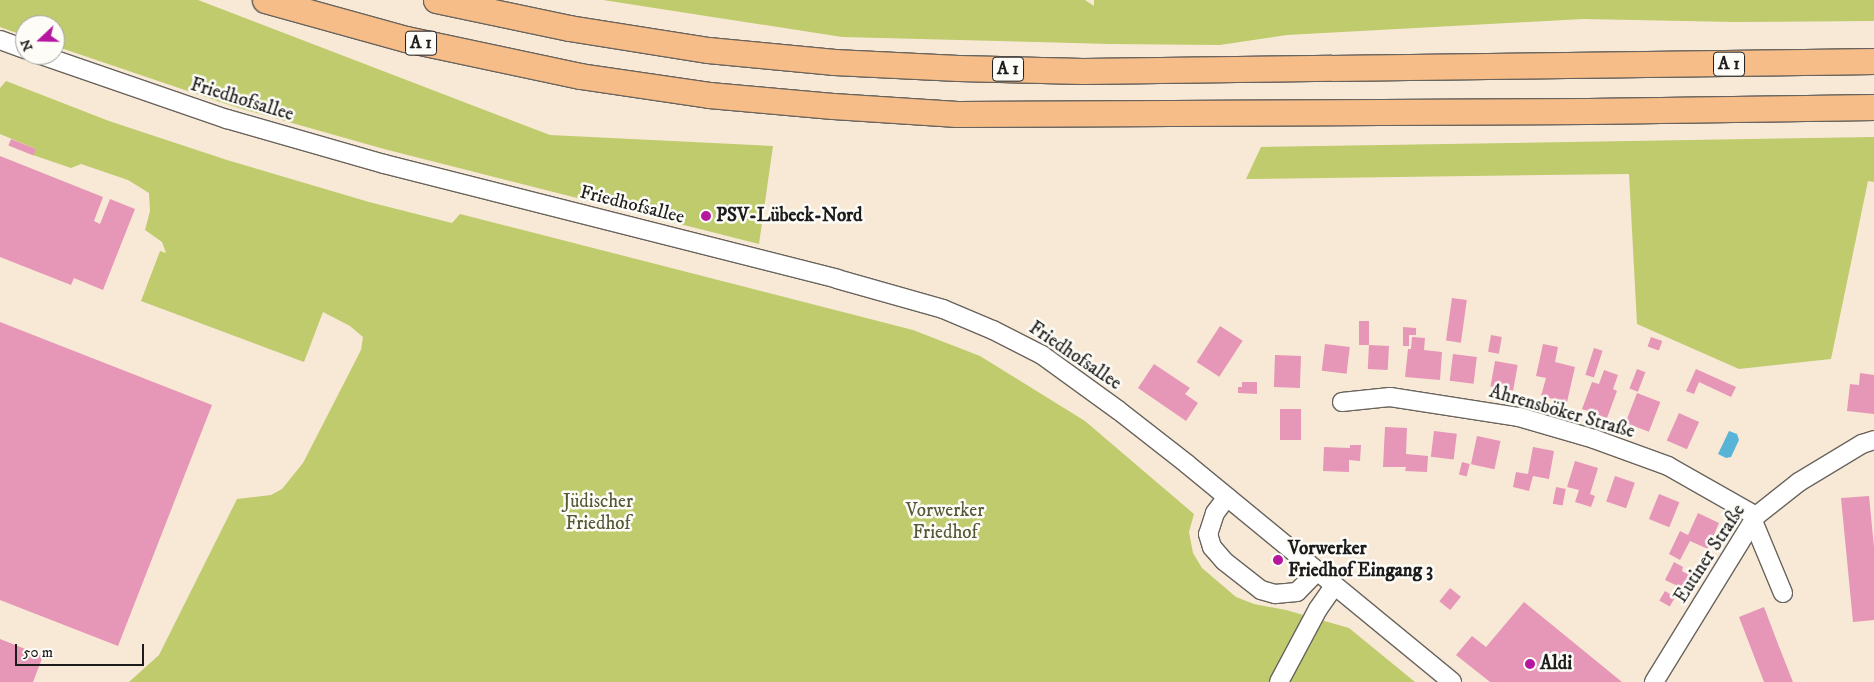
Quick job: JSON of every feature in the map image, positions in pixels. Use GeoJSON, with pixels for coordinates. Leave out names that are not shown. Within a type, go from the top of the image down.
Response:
{"type":"FeatureCollection","features":[{"type":"Feature","properties":{"kind":"highway","name":"A 1"},"geometry":{"type":"LineString","coordinates":[[265,0],[406,39],[580,76],[708,95],[890,110],[957,114],[1176,114],[1874,108]]}},
{"type":"Feature","properties":{"kind":"highway","name":"A 1"},"geometry":{"type":"LineString","coordinates":[[436,0],[569,28],[708,50],[834,62],[958,68],[1083,71],[1874,62]]}},
{"type":"Feature","properties":{"kind":"street"},"geometry":{"type":"LineString","coordinates":[[0,40],[15,46]]}},
{"type":"Feature","properties":{"kind":"street","name":"Friedhofsallee"},"geometry":{"type":"LineString","coordinates":[[65,63],[227,120],[384,164],[837,279],[942,310],[993,330],[1042,355],[1118,410],[1452,682]]}},
{"type":"Feature","properties":{"kind":"street","name":"Ahrensböker Straße"},"geometry":{"type":"LineString","coordinates":[[1342,402],[1390,397],[1519,417],[1594,439],[1668,466],[1755,518]]}},
{"type":"Feature","properties":{"kind":"street","name":"Eutiner Straße"},"geometry":{"type":"LineString","coordinates":[[1654,682],[1755,518],[1799,482],[1862,444],[1874,440]]}},
{"type":"Feature","properties":{"kind":"street"},"geometry":{"type":"LineString","coordinates":[[1227,497],[1215,513],[1208,534],[1212,547],[1224,561],[1261,590],[1275,594],[1297,592],[1317,571]]}},
{"type":"Feature","properties":{"kind":"street"},"geometry":{"type":"LineString","coordinates":[[1755,518],[1782,593]]}},
{"type":"Feature","properties":{"kind":"street"},"geometry":{"type":"LineString","coordinates":[[1279,682],[1318,609],[1335,585]]}},
{"type":"Feature","properties":{"kind":"green space"},"geometry":{"type":"Polygon","coordinates":[[[0,0],[198,0],[550,135],[773,146],[759,244],[384,149],[235,107],[65,49],[65,15],[15,15],[15,32],[0,27],[0,0]]]}},
{"type":"Feature","properties":{"kind":"green space"},"geometry":{"type":"Polygon","coordinates":[[[603,0],[1085,0],[1094,6],[1094,0],[1874,0],[1874,21],[1734,22],[1583,19],[1287,35],[1220,45],[1110,44],[842,37],[603,0]]]}},
{"type":"Feature","properties":{"kind":"green space","name":"Vorwerker Friedhof"},"geometry":{"type":"Polygon","coordinates":[[[6,81],[109,121],[227,160],[369,202],[452,223],[460,214],[913,330],[980,356],[1085,421],[1194,514],[1189,532],[1193,553],[1202,568],[1236,597],[1254,604],[1286,610],[1349,628],[1415,682],[129,682],[159,655],[237,499],[271,495],[282,489],[303,463],[361,350],[363,337],[350,326],[323,312],[304,362],[141,301],[160,251],[166,253],[162,242],[145,230],[150,211],[149,193],[128,180],[81,164],[71,168],[33,155],[36,149],[0,134],[0,88],[6,81]]]}},
{"type":"Feature","properties":{"kind":"green space"},"geometry":{"type":"Polygon","coordinates":[[[1874,137],[1874,182],[1868,181],[1831,359],[1739,369],[1637,324],[1629,174],[1246,179],[1261,147],[1874,137]]]}},
{"type":"Feature","properties":{"kind":"water"},"geometry":{"type":"Polygon","coordinates":[[[1729,431],[1737,434],[1739,440],[1731,457],[1726,458],[1718,454],[1729,431]]]}},
{"type":"Feature","properties":{"kind":"building"},"geometry":{"type":"Polygon","coordinates":[[[11,139],[36,149],[33,156],[8,145],[11,139]]]}},
{"type":"Feature","properties":{"kind":"building"},"geometry":{"type":"Polygon","coordinates":[[[0,156],[103,197],[94,221],[100,224],[110,199],[135,209],[103,290],[74,278],[71,285],[0,257],[0,156]]]}},
{"type":"Feature","properties":{"kind":"building"},"geometry":{"type":"Polygon","coordinates":[[[1452,298],[1467,300],[1461,343],[1446,341],[1452,298]]]}},
{"type":"Feature","properties":{"kind":"building"},"geometry":{"type":"Polygon","coordinates":[[[1359,321],[1369,321],[1369,345],[1359,345],[1359,321]]]}},
{"type":"Feature","properties":{"kind":"building"},"geometry":{"type":"Polygon","coordinates":[[[0,322],[212,405],[118,646],[0,600],[0,322]]]}},
{"type":"Feature","properties":{"kind":"building"},"geometry":{"type":"Polygon","coordinates":[[[1220,326],[1243,341],[1219,377],[1197,362],[1220,326]]]}},
{"type":"Feature","properties":{"kind":"building"},"geometry":{"type":"Polygon","coordinates":[[[1403,327],[1416,328],[1416,335],[1409,335],[1409,346],[1403,346],[1403,327]]]}},
{"type":"Feature","properties":{"kind":"building"},"geometry":{"type":"Polygon","coordinates":[[[1491,335],[1502,337],[1499,354],[1488,352],[1491,335]]]}},
{"type":"Feature","properties":{"kind":"building"},"geometry":{"type":"Polygon","coordinates":[[[1412,337],[1425,338],[1424,350],[1442,352],[1440,380],[1405,377],[1408,349],[1411,349],[1412,337]]]}},
{"type":"Feature","properties":{"kind":"building"},"geometry":{"type":"Polygon","coordinates":[[[1651,337],[1662,341],[1659,351],[1648,346],[1651,337]]]}},
{"type":"Feature","properties":{"kind":"building"},"geometry":{"type":"Polygon","coordinates":[[[1325,344],[1350,347],[1347,374],[1322,371],[1325,344]]]}},
{"type":"Feature","properties":{"kind":"building"},"geometry":{"type":"Polygon","coordinates":[[[1543,344],[1558,347],[1555,362],[1575,367],[1567,402],[1541,396],[1546,378],[1536,376],[1543,344]]]}},
{"type":"Feature","properties":{"kind":"building"},"geometry":{"type":"Polygon","coordinates":[[[1369,345],[1389,346],[1388,370],[1368,369],[1369,345]]]}},
{"type":"Feature","properties":{"kind":"building"},"geometry":{"type":"Polygon","coordinates":[[[1594,348],[1603,351],[1594,377],[1585,375],[1594,348]]]}},
{"type":"Feature","properties":{"kind":"building"},"geometry":{"type":"Polygon","coordinates":[[[1453,354],[1477,357],[1474,384],[1450,381],[1453,354]]]}},
{"type":"Feature","properties":{"kind":"building"},"geometry":{"type":"Polygon","coordinates":[[[1275,355],[1301,356],[1300,388],[1274,387],[1275,355]]]}},
{"type":"Feature","properties":{"kind":"building"},"geometry":{"type":"Polygon","coordinates":[[[1495,361],[1518,365],[1513,391],[1490,387],[1495,361]]]}},
{"type":"Feature","properties":{"kind":"building"},"geometry":{"type":"Polygon","coordinates":[[[1154,364],[1190,388],[1185,394],[1198,403],[1186,421],[1138,388],[1154,364]]]}},
{"type":"Feature","properties":{"kind":"building"},"geometry":{"type":"Polygon","coordinates":[[[1637,369],[1645,372],[1638,392],[1629,389],[1637,369]]]}},
{"type":"Feature","properties":{"kind":"building"},"geometry":{"type":"Polygon","coordinates":[[[1696,369],[1736,387],[1731,397],[1699,382],[1694,394],[1686,391],[1696,369]]]}},
{"type":"Feature","properties":{"kind":"building"},"geometry":{"type":"Polygon","coordinates":[[[1604,370],[1618,375],[1613,389],[1617,391],[1607,418],[1582,409],[1592,382],[1599,384],[1604,370]]]}},
{"type":"Feature","properties":{"kind":"building"},"geometry":{"type":"Polygon","coordinates":[[[1860,373],[1874,375],[1874,414],[1847,411],[1850,384],[1859,385],[1860,373]]]}},
{"type":"Feature","properties":{"kind":"building"},"geometry":{"type":"Polygon","coordinates":[[[1242,382],[1257,382],[1257,394],[1238,393],[1238,387],[1242,387],[1242,382]]]}},
{"type":"Feature","properties":{"kind":"building"},"geometry":{"type":"Polygon","coordinates":[[[1637,393],[1660,402],[1649,432],[1626,423],[1637,393]]]}},
{"type":"Feature","properties":{"kind":"building"},"geometry":{"type":"Polygon","coordinates":[[[1280,409],[1301,409],[1301,440],[1280,440],[1280,409]]]}},
{"type":"Feature","properties":{"kind":"building"},"geometry":{"type":"Polygon","coordinates":[[[1679,413],[1699,422],[1687,449],[1667,440],[1679,413]]]}},
{"type":"Feature","properties":{"kind":"building"},"geometry":{"type":"Polygon","coordinates":[[[1385,427],[1407,428],[1406,454],[1428,456],[1427,472],[1405,471],[1406,467],[1383,467],[1385,427]]]}},
{"type":"Feature","properties":{"kind":"building"},"geometry":{"type":"Polygon","coordinates":[[[1434,431],[1457,434],[1454,460],[1431,457],[1434,431]]]}},
{"type":"Feature","properties":{"kind":"building"},"geometry":{"type":"Polygon","coordinates":[[[1477,436],[1500,441],[1494,469],[1471,464],[1477,436]]]}},
{"type":"Feature","properties":{"kind":"building"},"geometry":{"type":"Polygon","coordinates":[[[1350,445],[1361,445],[1360,461],[1349,460],[1349,472],[1323,471],[1324,447],[1350,448],[1350,445]]]}},
{"type":"Feature","properties":{"kind":"building"},"geometry":{"type":"Polygon","coordinates":[[[1533,447],[1554,451],[1549,479],[1533,476],[1529,491],[1513,487],[1516,472],[1528,474],[1533,447]]]}},
{"type":"Feature","properties":{"kind":"building"},"geometry":{"type":"Polygon","coordinates":[[[1575,461],[1598,468],[1590,494],[1595,496],[1591,507],[1575,502],[1579,490],[1567,487],[1575,461]]]}},
{"type":"Feature","properties":{"kind":"building"},"geometry":{"type":"Polygon","coordinates":[[[1462,462],[1470,464],[1467,477],[1459,475],[1462,462]]]}},
{"type":"Feature","properties":{"kind":"building"},"geometry":{"type":"Polygon","coordinates":[[[1615,476],[1635,483],[1626,508],[1606,502],[1615,476]]]}},
{"type":"Feature","properties":{"kind":"building"},"geometry":{"type":"Polygon","coordinates":[[[1556,487],[1566,489],[1563,506],[1553,504],[1556,487]]]}},
{"type":"Feature","properties":{"kind":"building"},"geometry":{"type":"Polygon","coordinates":[[[1659,494],[1679,502],[1669,527],[1649,519],[1659,494]]]}},
{"type":"Feature","properties":{"kind":"building"},"geometry":{"type":"Polygon","coordinates":[[[1869,496],[1874,547],[1874,620],[1853,622],[1841,498],[1869,496]]]}},
{"type":"Feature","properties":{"kind":"building"},"geometry":{"type":"Polygon","coordinates":[[[1698,513],[1719,523],[1708,549],[1690,541],[1680,560],[1669,554],[1680,531],[1688,535],[1698,513]]]}},
{"type":"Feature","properties":{"kind":"building"},"geometry":{"type":"Polygon","coordinates":[[[1674,562],[1683,567],[1682,571],[1691,576],[1684,589],[1665,580],[1674,562]]]}},
{"type":"Feature","properties":{"kind":"building"},"geometry":{"type":"Polygon","coordinates":[[[1450,588],[1461,597],[1450,610],[1439,601],[1450,588]]]}},
{"type":"Feature","properties":{"kind":"building"},"geometry":{"type":"Polygon","coordinates":[[[1665,591],[1675,597],[1670,607],[1659,600],[1665,591]]]}},
{"type":"Feature","properties":{"kind":"building"},"geometry":{"type":"Polygon","coordinates":[[[1524,602],[1622,682],[1490,682],[1456,655],[1472,636],[1486,647],[1524,602]]]}},
{"type":"Feature","properties":{"kind":"building"},"geometry":{"type":"Polygon","coordinates":[[[1764,607],[1793,682],[1764,682],[1739,617],[1764,607]]]}},
{"type":"Feature","properties":{"kind":"building"},"geometry":{"type":"Polygon","coordinates":[[[0,639],[43,656],[33,682],[0,682],[0,639]]]}},
{"type":"Feature","properties":{"kind":"place","name":"PSV-Lübeck-Nord"},"geometry":{"type":"Point","coordinates":[706,216]}},
{"type":"Feature","properties":{"kind":"place","name":"Vorwerker Friedhof Eingang 3"},"geometry":{"type":"Point","coordinates":[1278,560]}},
{"type":"Feature","properties":{"kind":"place","name":"Aldi"},"geometry":{"type":"Point","coordinates":[1530,664]}},
{"type":"Feature","properties":{"kind":"park label","name":"Jüdischer Friedhof"},"geometry":{"type":"Point","coordinates":[598,513]}}]}
